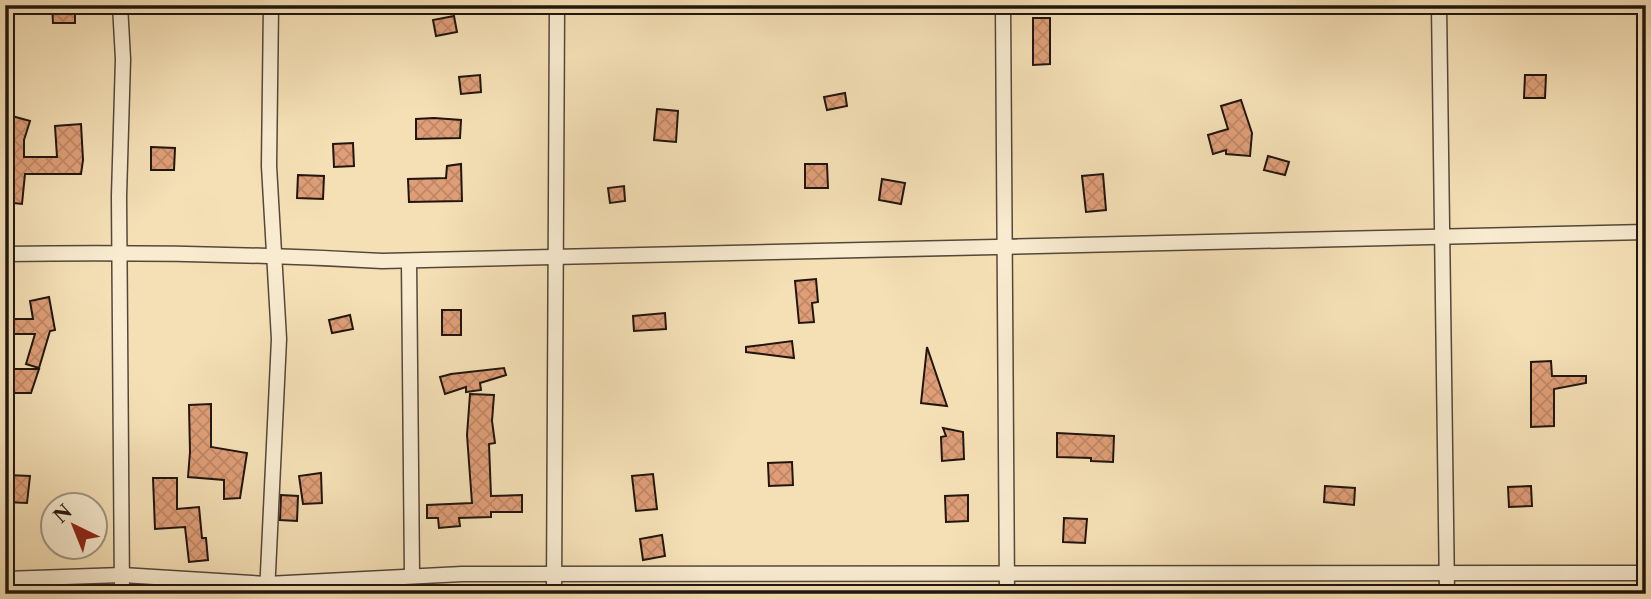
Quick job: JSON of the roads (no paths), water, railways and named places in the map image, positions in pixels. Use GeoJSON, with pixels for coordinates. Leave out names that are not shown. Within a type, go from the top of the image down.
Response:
{"type":"FeatureCollection","features":[{"type":"Feature","properties":{"kind":"street"},"geometry":{"type":"LineString","coordinates":[[120,5],[123,59],[119,252],[122,594]]}},
{"type":"Feature","properties":{"kind":"street"},"geometry":{"type":"LineString","coordinates":[[267,589],[279,338],[269,166],[271,5]]}},
{"type":"Feature","properties":{"kind":"street"},"geometry":{"type":"LineString","coordinates":[[554,594],[557,5]]}},
{"type":"Feature","properties":{"kind":"street"},"geometry":{"type":"LineString","coordinates":[[1003,5],[1007,594]]}},
{"type":"Feature","properties":{"kind":"street"},"geometry":{"type":"LineString","coordinates":[[1438,5],[1447,594]]}},
{"type":"Feature","properties":{"kind":"street"},"geometry":{"type":"LineString","coordinates":[[5,254],[119,252],[409,261],[1646,232]]}},
{"type":"Feature","properties":{"kind":"street"},"geometry":{"type":"LineString","coordinates":[[409,261],[412,576]]}},
{"type":"Feature","properties":{"kind":"street"},"geometry":{"type":"LineString","coordinates":[[5,579],[122,575],[267,589],[412,576],[554,574],[1646,573]]}}]}
